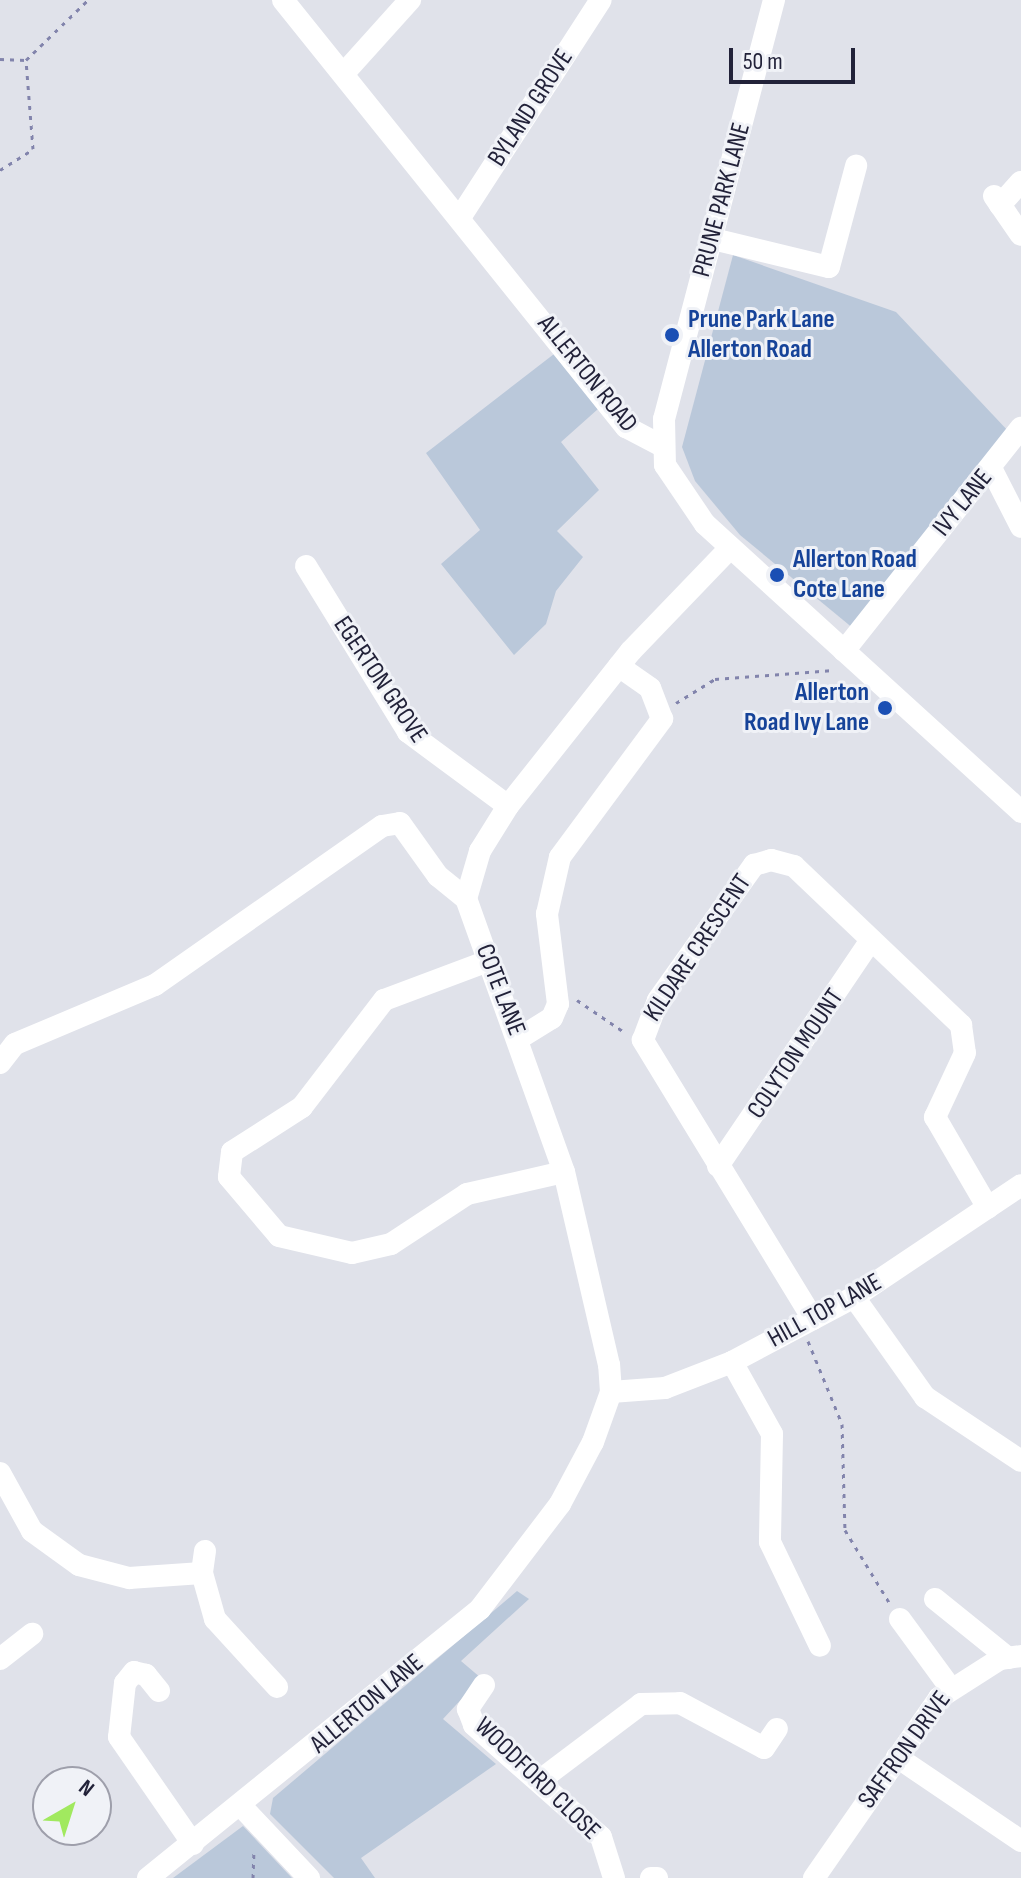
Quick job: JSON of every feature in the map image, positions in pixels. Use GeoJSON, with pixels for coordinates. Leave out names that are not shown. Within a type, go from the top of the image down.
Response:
{"type":"FeatureCollection","features":[{"type":"Feature","properties":{"kind":"street","name":"ALLERTON ROAD"},"geometry":{"type":"LineString","coordinates":[[283,0],[346,71],[626,427],[662,446],[673,484],[730,548],[1021,812]]}},
{"type":"Feature","properties":{"kind":"street"},"geometry":{"type":"LineString","coordinates":[[346,71],[410,0]]}},
{"type":"Feature","properties":{"kind":"street","name":"BYLAND GROVE"},"geometry":{"type":"LineString","coordinates":[[461,216],[601,0]]}},
{"type":"Feature","properties":{"kind":"street","name":"PRUNE PARK LANE"},"geometry":{"type":"LineString","coordinates":[[662,446],[774,0]]}},
{"type":"Feature","properties":{"kind":"street"},"geometry":{"type":"LineString","coordinates":[[713,239],[829,267],[856,166]]}},
{"type":"Feature","properties":{"kind":"street"},"geometry":{"type":"LineString","coordinates":[[1021,182],[997,201],[1021,235]]}},
{"type":"Feature","properties":{"kind":"street","name":"IVY LANE"},"geometry":{"type":"LineString","coordinates":[[844,651],[1021,428]]}},
{"type":"Feature","properties":{"kind":"street"},"geometry":{"type":"LineString","coordinates":[[991,468],[1021,527]]}},
{"type":"Feature","properties":{"kind":"street"},"geometry":{"type":"LineString","coordinates":[[0,1063],[15,1044],[155,985],[382,826],[400,823],[438,876],[466,899],[480,851],[508,806],[619,666],[730,548]]}},
{"type":"Feature","properties":{"kind":"street","name":"EGERTON GROVE"},"geometry":{"type":"LineString","coordinates":[[306,566],[408,732],[508,806]]}},
{"type":"Feature","properties":{"kind":"street"},"geometry":{"type":"LineString","coordinates":[[518,1039],[552,1018],[555,984],[547,914],[560,857],[657,734],[663,711],[650,688],[619,666]]}},
{"type":"Feature","properties":{"kind":"street","name":"KILDARE CRESCENT"},"geometry":{"type":"LineString","coordinates":[[807,1322],[718,1166],[644,1046],[643,1029],[658,1000],[754,865],[771,860],[794,866],[964,1031],[965,1053],[935,1117],[988,1208]]}},
{"type":"Feature","properties":{"kind":"street","name":"COTE LANE"},"geometry":{"type":"LineString","coordinates":[[466,899],[564,1172],[611,1392]]}},
{"type":"Feature","properties":{"kind":"street","name":"COLYTON MOUNT"},"geometry":{"type":"LineString","coordinates":[[718,1166],[871,940]]}},
{"type":"Feature","properties":{"kind":"street"},"geometry":{"type":"LineString","coordinates":[[488,961],[384,1000],[302,1107],[232,1152],[229,1177],[279,1236],[352,1253],[391,1244],[467,1194],[564,1172]]}},
{"type":"Feature","properties":{"kind":"street","name":"HILL TOP LANE"},"geometry":{"type":"LineString","coordinates":[[611,1392],[665,1388],[732,1362],[854,1297],[1021,1185]]}},
{"type":"Feature","properties":{"kind":"street"},"geometry":{"type":"LineString","coordinates":[[854,1297],[925,1397],[1021,1461]]}},
{"type":"Feature","properties":{"kind":"street"},"geometry":{"type":"LineString","coordinates":[[732,1362],[772,1434],[770,1542],[820,1646]]}},
{"type":"Feature","properties":{"kind":"street","name":"ALLERTON LANE"},"geometry":{"type":"LineString","coordinates":[[148,1878],[242,1807],[480,1609],[560,1504],[611,1392]]}},
{"type":"Feature","properties":{"kind":"street"},"geometry":{"type":"LineString","coordinates":[[0,1473],[32,1531],[79,1565],[129,1578],[204,1562],[215,1619],[277,1687]]}},
{"type":"Feature","properties":{"kind":"street"},"geometry":{"type":"LineString","coordinates":[[935,1599],[1014,1657]]}},
{"type":"Feature","properties":{"kind":"street"},"geometry":{"type":"LineString","coordinates":[[900,1619],[949,1686]]}},
{"type":"Feature","properties":{"kind":"street"},"geometry":{"type":"LineString","coordinates":[[2,1655],[32,1634]]}},
{"type":"Feature","properties":{"kind":"street","name":"SAFFRON DRIVE"},"geometry":{"type":"LineString","coordinates":[[814,1878],[949,1686],[1014,1657]]}},
{"type":"Feature","properties":{"kind":"street"},"geometry":{"type":"LineString","coordinates":[[159,1691],[146,1675],[134,1672],[125,1683],[119,1737],[193,1844]]}},
{"type":"Feature","properties":{"kind":"street","name":"WOODFORD CLOSE"},"geometry":{"type":"LineString","coordinates":[[484,1685],[468,1709],[474,1725],[601,1837],[614,1878]]}},
{"type":"Feature","properties":{"kind":"street"},"geometry":{"type":"LineString","coordinates":[[539,1781],[641,1704],[680,1703],[764,1748],[777,1729]]}},
{"type":"Feature","properties":{"kind":"street"},"geometry":{"type":"LineString","coordinates":[[897,1757],[1021,1841]]}},
{"type":"Feature","properties":{"kind":"street"},"geometry":{"type":"LineString","coordinates":[[242,1807],[309,1878]]}},
{"type":"Feature","properties":{"kind":"street"},"geometry":{"type":"LineString","coordinates":[[651,1878],[657,1878]]}},
{"type":"Feature","properties":{"kind":"path"},"geometry":{"type":"LineString","coordinates":[[0,59],[26,60],[88,0]]}},
{"type":"Feature","properties":{"kind":"path"},"geometry":{"type":"LineString","coordinates":[[0,170],[33,149],[26,60]]}},
{"type":"Feature","properties":{"kind":"path"},"geometry":{"type":"LineString","coordinates":[[663,711],[715,679],[862,667]]}},
{"type":"Feature","properties":{"kind":"path"},"geometry":{"type":"LineString","coordinates":[[555,984],[644,1046]]}},
{"type":"Feature","properties":{"kind":"path"},"geometry":{"type":"LineString","coordinates":[[807,1322],[842,1424],[845,1530],[900,1619]]}},
{"type":"Feature","properties":{"kind":"shaded area"},"geometry":{"type":"Polygon","coordinates":[[[733,255],[896,312],[1010,433],[854,629],[740,535],[695,481],[682,447],[733,255]]]}},
{"type":"Feature","properties":{"kind":"shaded area"},"geometry":{"type":"Polygon","coordinates":[[[554,354],[598,409],[561,442],[599,490],[557,531],[583,557],[556,591],[546,624],[514,655],[441,564],[480,530],[426,453],[554,354]]]}},
{"type":"Feature","properties":{"kind":"shaded area"},"geometry":{"type":"Polygon","coordinates":[[[517,1591],[529,1599],[461,1661],[481,1678],[443,1719],[496,1764],[361,1858],[375,1878],[334,1878],[270,1814],[273,1798],[517,1591]]]}},
{"type":"Feature","properties":{"kind":"shaded area"},"geometry":{"type":"Polygon","coordinates":[[[243,1826],[292,1878],[173,1878],[243,1826]]]}},
{"type":"Feature","properties":{"kind":"place","name":"Prune Park Lane Allerton Road"},"geometry":{"type":"Point","coordinates":[672,335]}},
{"type":"Feature","properties":{"kind":"place","name":"Allerton Road Cote Lane"},"geometry":{"type":"Point","coordinates":[777,575]}},
{"type":"Feature","properties":{"kind":"place","name":"Allerton Road Ivy Lane"},"geometry":{"type":"Point","coordinates":[885,708]}}]}
